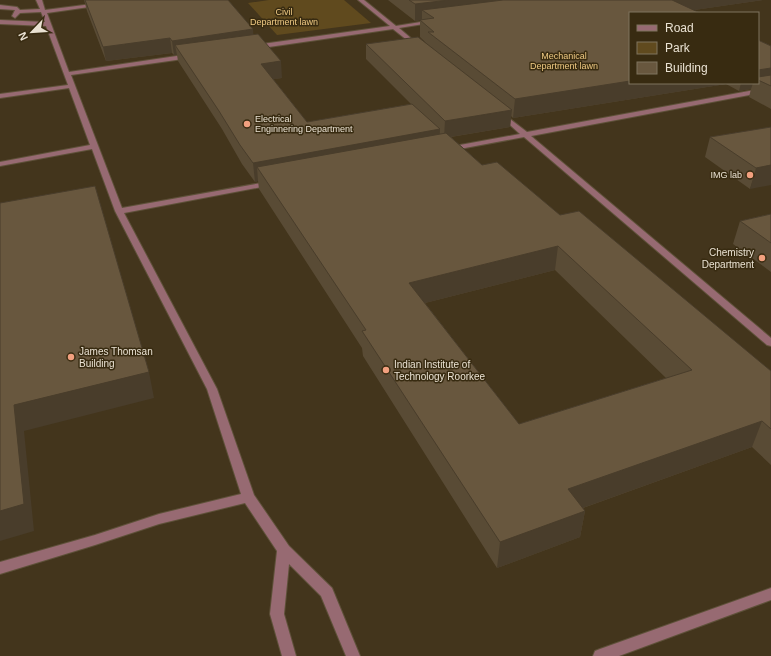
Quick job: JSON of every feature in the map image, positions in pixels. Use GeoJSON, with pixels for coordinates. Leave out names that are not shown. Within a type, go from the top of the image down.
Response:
{"type":"FeatureCollection","features":[{"type":"Feature","properties":{"kind":"street"},"geometry":{"type":"LineString","coordinates":[[39,0],[120,212],[212,389],[248,497],[284,550],[327,592],[353,656]]}},
{"type":"Feature","properties":{"kind":"street"},"geometry":{"type":"LineString","coordinates":[[362,0],[423,52]]}},
{"type":"Feature","properties":{"kind":"street"},"geometry":{"type":"LineString","coordinates":[[0,7],[17,9],[17,14],[103,5]]}},
{"type":"Feature","properties":{"kind":"street"},"geometry":{"type":"LineString","coordinates":[[245,48],[439,21]]}},
{"type":"Feature","properties":{"kind":"street"},"geometry":{"type":"LineString","coordinates":[[0,22],[48,24]]}},
{"type":"Feature","properties":{"kind":"street"},"geometry":{"type":"LineString","coordinates":[[67,74],[199,55]]}},
{"type":"Feature","properties":{"kind":"street"},"geometry":{"type":"LineString","coordinates":[[0,96],[71,86]]}},
{"type":"Feature","properties":{"kind":"street"},"geometry":{"type":"LineString","coordinates":[[441,151],[771,89]]}},
{"type":"Feature","properties":{"kind":"street"},"geometry":{"type":"LineString","coordinates":[[497,110],[771,343]]}},
{"type":"Feature","properties":{"kind":"street"},"geometry":{"type":"LineString","coordinates":[[0,164],[94,146]]}},
{"type":"Feature","properties":{"kind":"street"},"geometry":{"type":"LineString","coordinates":[[120,212],[276,182]]}},
{"type":"Feature","properties":{"kind":"street"},"geometry":{"type":"LineString","coordinates":[[0,568],[95,540],[159,519],[248,497]]}},
{"type":"Feature","properties":{"kind":"street"},"geometry":{"type":"LineString","coordinates":[[284,550],[277,614],[289,656]]}},
{"type":"Feature","properties":{"kind":"street"},"geometry":{"type":"LineString","coordinates":[[600,656],[771,594]]}},
{"type":"Feature","properties":{"kind":"green space","name":"Civil Department lawn"},"geometry":{"type":"Polygon","coordinates":[[[269,0],[344,0],[371,23],[277,35],[248,3],[269,0]]]}},
{"type":"Feature","properties":{"kind":"building"},"geometry":{"type":"Polygon","coordinates":[[[85,0],[228,0],[253,29],[172,41],[170,38],[103,47],[85,0]]]}},
{"type":"Feature","properties":{"kind":"building"},"geometry":{"type":"Polygon","coordinates":[[[409,0],[449,0],[415,4],[409,0]]]}},
{"type":"Feature","properties":{"kind":"building"},"geometry":{"type":"Polygon","coordinates":[[[503,0],[672,0],[698,12],[629,12],[629,81],[515,99],[428,32],[434,32],[420,20],[434,18],[422,10],[503,0]]]}},
{"type":"Feature","properties":{"kind":"building"},"geometry":{"type":"Polygon","coordinates":[[[258,34],[281,61],[261,64],[307,122],[412,104],[440,129],[253,163],[175,45],[258,34]]]}},
{"type":"Feature","properties":{"kind":"building"},"geometry":{"type":"Polygon","coordinates":[[[418,37],[512,110],[445,121],[366,44],[418,37]]]}},
{"type":"Feature","properties":{"kind":"building"},"geometry":{"type":"Polygon","coordinates":[[[759,40],[771,46],[771,68],[759,70],[759,40]]]}},
{"type":"Feature","properties":{"kind":"building"},"geometry":{"type":"Polygon","coordinates":[[[771,75],[771,86],[759,80],[759,77],[771,75]]]}},
{"type":"Feature","properties":{"kind":"building"},"geometry":{"type":"Polygon","coordinates":[[[771,127],[771,165],[756,168],[710,137],[771,127]]]}},
{"type":"Feature","properties":{"kind":"building"},"geometry":{"type":"Polygon","coordinates":[[[446,133],[482,165],[497,162],[560,215],[579,211],[771,371],[771,429],[762,421],[568,489],[585,511],[500,542],[362,331],[366,330],[257,167],[446,133]],[[558,246],[409,283],[519,424],[692,370],[558,246]]]}},
{"type":"Feature","properties":{"kind":"building","name":"James Thomsan Building"},"geometry":{"type":"Polygon","coordinates":[[[95,186],[149,372],[14,405],[24,504],[0,511],[0,203],[95,186]]]}},
{"type":"Feature","properties":{"kind":"building"},"geometry":{"type":"Polygon","coordinates":[[[771,214],[771,243],[740,221],[771,214]]]}},
{"type":"Feature","properties":{"kind":"place","name":"Electrical Enginnering Department"},"geometry":{"type":"Point","coordinates":[247,124]}},
{"type":"Feature","properties":{"kind":"place","name":"IMG lab"},"geometry":{"type":"Point","coordinates":[750,175]}},
{"type":"Feature","properties":{"kind":"place","name":"Chemistry Department"},"geometry":{"type":"Point","coordinates":[762,258]}},
{"type":"Feature","properties":{"kind":"place","name":"James Thomsan Building"},"geometry":{"type":"Point","coordinates":[71,357]}},
{"type":"Feature","properties":{"kind":"place","name":"Indian Institute of Technology Roorkee"},"geometry":{"type":"Point","coordinates":[386,370]}},
{"type":"Feature","properties":{"kind":"park label","name":"Mechanical Department lawn"},"geometry":{"type":"Point","coordinates":[564,62]}}]}
